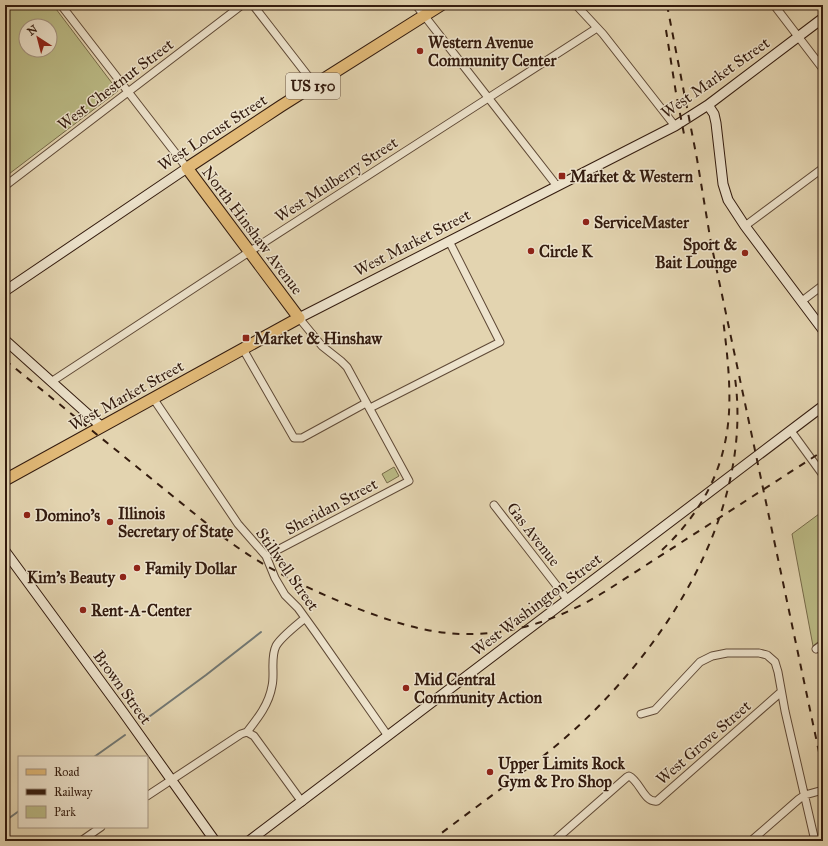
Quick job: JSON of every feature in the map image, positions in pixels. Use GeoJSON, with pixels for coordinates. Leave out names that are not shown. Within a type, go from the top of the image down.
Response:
{"type":"FeatureCollection","features":[{"type":"Feature","properties":{"kind":"main road","name":"West Locust Street"},"geometry":{"type":"LineString","coordinates":[[187,168],[441,5]]}},
{"type":"Feature","properties":{"kind":"main road","name":"North Hinshaw Avenue"},"geometry":{"type":"LineString","coordinates":[[187,168],[299,318]]}},
{"type":"Feature","properties":{"kind":"main road","name":"West Market Street"},"geometry":{"type":"LineString","coordinates":[[5,480],[299,318]]}},
{"type":"Feature","properties":{"kind":"street","name":"North Hinshaw Avenue"},"geometry":{"type":"LineString","coordinates":[[61,5],[187,168]]}},
{"type":"Feature","properties":{"kind":"street","name":"West Chestnut Street"},"geometry":{"type":"LineString","coordinates":[[5,186],[242,5]]}},
{"type":"Feature","properties":{"kind":"street"},"geometry":{"type":"LineString","coordinates":[[253,5],[315,85]]}},
{"type":"Feature","properties":{"kind":"street"},"geometry":{"type":"LineString","coordinates":[[416,5],[557,186]]}},
{"type":"Feature","properties":{"kind":"street"},"geometry":{"type":"LineString","coordinates":[[576,5],[597,28],[675,126]]}},
{"type":"Feature","properties":{"kind":"street"},"geometry":{"type":"LineString","coordinates":[[774,5],[823,69]]}},
{"type":"Feature","properties":{"kind":"street","name":"West Market Street"},"geometry":{"type":"LineString","coordinates":[[299,318],[675,126],[708,104],[823,18]]}},
{"type":"Feature","properties":{"kind":"street","name":"West Mulberry Street"},"geometry":{"type":"LineString","coordinates":[[51,382],[249,252],[597,28]]}},
{"type":"Feature","properties":{"kind":"street"},"geometry":{"type":"LineString","coordinates":[[708,104],[714,114],[722,176],[726,193],[733,209],[823,330]]}},
{"type":"Feature","properties":{"kind":"street","name":"West Locust Street"},"geometry":{"type":"LineString","coordinates":[[5,291],[187,168]]}},
{"type":"Feature","properties":{"kind":"street"},"geometry":{"type":"LineString","coordinates":[[745,226],[823,168]]}},
{"type":"Feature","properties":{"kind":"street"},"geometry":{"type":"LineString","coordinates":[[243,349],[291,434],[296,438],[302,438],[500,342],[449,241]]}},
{"type":"Feature","properties":{"kind":"street"},"geometry":{"type":"LineString","coordinates":[[802,302],[823,285]]}},
{"type":"Feature","properties":{"kind":"street","name":"North Hinshaw Avenue"},"geometry":{"type":"LineString","coordinates":[[299,318],[322,346],[347,367],[409,481]]}},
{"type":"Feature","properties":{"kind":"street"},"geometry":{"type":"LineString","coordinates":[[5,340],[102,427]]}},
{"type":"Feature","properties":{"kind":"street","name":"Stillwell Street"},"geometry":{"type":"LineString","coordinates":[[154,398],[238,524],[266,556],[285,595],[305,618],[388,736]]}},
{"type":"Feature","properties":{"kind":"street","name":"West Washington Street"},"geometry":{"type":"LineString","coordinates":[[249,841],[823,406]]}},
{"type":"Feature","properties":{"kind":"street"},"geometry":{"type":"LineString","coordinates":[[791,431],[823,475]]}},
{"type":"Feature","properties":{"kind":"street","name":"Sheridan Street"},"geometry":{"type":"LineString","coordinates":[[266,556],[409,481]]}},
{"type":"Feature","properties":{"kind":"street","name":"Gas Avenue"},"geometry":{"type":"LineString","coordinates":[[494,505],[567,599]]}},
{"type":"Feature","properties":{"kind":"street","name":"Brown Street"},"geometry":{"type":"LineString","coordinates":[[5,551],[124,712],[170,780],[216,841]]}},
{"type":"Feature","properties":{"kind":"street"},"geometry":{"type":"LineString","coordinates":[[148,795],[241,734],[247,732],[262,712],[270,697],[273,685],[274,656],[276,646],[305,618]]}},
{"type":"Feature","properties":{"kind":"street"},"geometry":{"type":"LineString","coordinates":[[816,649],[823,644]]}},
{"type":"Feature","properties":{"kind":"street"},"geometry":{"type":"LineString","coordinates":[[641,714],[655,710],[700,662],[712,656],[727,653],[758,653],[767,655],[775,662],[778,672],[781,692],[815,841]]}},
{"type":"Feature","properties":{"kind":"street","name":"West Grove Street"},"geometry":{"type":"LineString","coordinates":[[554,841],[629,776],[634,779],[649,798],[653,801],[657,801],[781,692]]}},
{"type":"Feature","properties":{"kind":"street"},"geometry":{"type":"LineString","coordinates":[[247,732],[254,736],[302,802]]}},
{"type":"Feature","properties":{"kind":"street"},"geometry":{"type":"LineString","coordinates":[[751,841],[805,795],[823,790]]}},
{"type":"Feature","properties":{"kind":"street"},"geometry":{"type":"LineString","coordinates":[[81,841],[100,828]]}},
{"type":"Feature","properties":{"kind":"green space"},"geometry":{"type":"Polygon","coordinates":[[[5,5],[53,5],[118,91],[5,177],[5,5]]]}},
{"type":"Feature","properties":{"kind":"green space"},"geometry":{"type":"Polygon","coordinates":[[[394,467],[399,476],[387,483],[382,474],[394,467]]]}},
{"type":"Feature","properties":{"kind":"green space"},"geometry":{"type":"Polygon","coordinates":[[[823,511],[823,638],[813,646],[792,534],[823,511]]]}},
{"type":"Feature","properties":{"kind":"waterway"},"geometry":{"type":"LineString","coordinates":[[142,722],[261,632]]}},
{"type":"Feature","properties":{"kind":"waterway"},"geometry":{"type":"LineString","coordinates":[[95,756],[125,735]]}},
{"type":"Feature","properties":{"kind":"waterway"},"geometry":{"type":"LineString","coordinates":[[5,821],[18,812]]}},
{"type":"Feature","properties":{"kind":"railway"},"geometry":{"type":"LineString","coordinates":[[667,5],[697,159],[711,243],[823,771]]}},
{"type":"Feature","properties":{"kind":"railway"},"geometry":{"type":"LineString","coordinates":[[666,30],[684,134]]}},
{"type":"Feature","properties":{"kind":"railway"},"geometry":{"type":"LineString","coordinates":[[662,550],[683,528],[701,503],[715,476],[724,447],[729,416],[729,383],[723,319]]}},
{"type":"Feature","properties":{"kind":"railway"},"geometry":{"type":"LineString","coordinates":[[5,360],[222,536],[250,556],[279,573],[341,602],[416,628],[452,633],[476,634],[522,628],[567,612],[609,589],[823,451]]}},
{"type":"Feature","properties":{"kind":"railway"},"geometry":{"type":"LineString","coordinates":[[431,841],[558,744],[596,709],[631,670],[664,627],[692,580],[714,532],[730,481],[737,430],[735,378]]}},
{"type":"Feature","properties":{"kind":"place","name":"Western Avenue Community Center"},"geometry":{"type":"Point","coordinates":[420,51]}},
{"type":"Feature","properties":{"kind":"place","name":"Market & Western"},"geometry":{"type":"Point","coordinates":[562,176]}},
{"type":"Feature","properties":{"kind":"place","name":"ServiceMaster"},"geometry":{"type":"Point","coordinates":[586,222]}},
{"type":"Feature","properties":{"kind":"place","name":"Circle K"},"geometry":{"type":"Point","coordinates":[531,251]}},
{"type":"Feature","properties":{"kind":"place","name":"Sport & Bait Lounge"},"geometry":{"type":"Point","coordinates":[745,253]}},
{"type":"Feature","properties":{"kind":"place","name":"Market & Hinshaw"},"geometry":{"type":"Point","coordinates":[246,338]}},
{"type":"Feature","properties":{"kind":"place","name":"Domino's"},"geometry":{"type":"Point","coordinates":[27,515]}},
{"type":"Feature","properties":{"kind":"place","name":"Illinois Secretary of State"},"geometry":{"type":"Point","coordinates":[110,522]}},
{"type":"Feature","properties":{"kind":"place","name":"Family Dollar"},"geometry":{"type":"Point","coordinates":[137,568]}},
{"type":"Feature","properties":{"kind":"place","name":"Kim's Beauty"},"geometry":{"type":"Point","coordinates":[123,577]}},
{"type":"Feature","properties":{"kind":"place","name":"Rent-A-Center"},"geometry":{"type":"Point","coordinates":[83,610]}},
{"type":"Feature","properties":{"kind":"place","name":"Mid Central Community Action"},"geometry":{"type":"Point","coordinates":[406,688]}},
{"type":"Feature","properties":{"kind":"place","name":"Upper Limits Rock Gym & Pro Shop"},"geometry":{"type":"Point","coordinates":[490,772]}}]}
